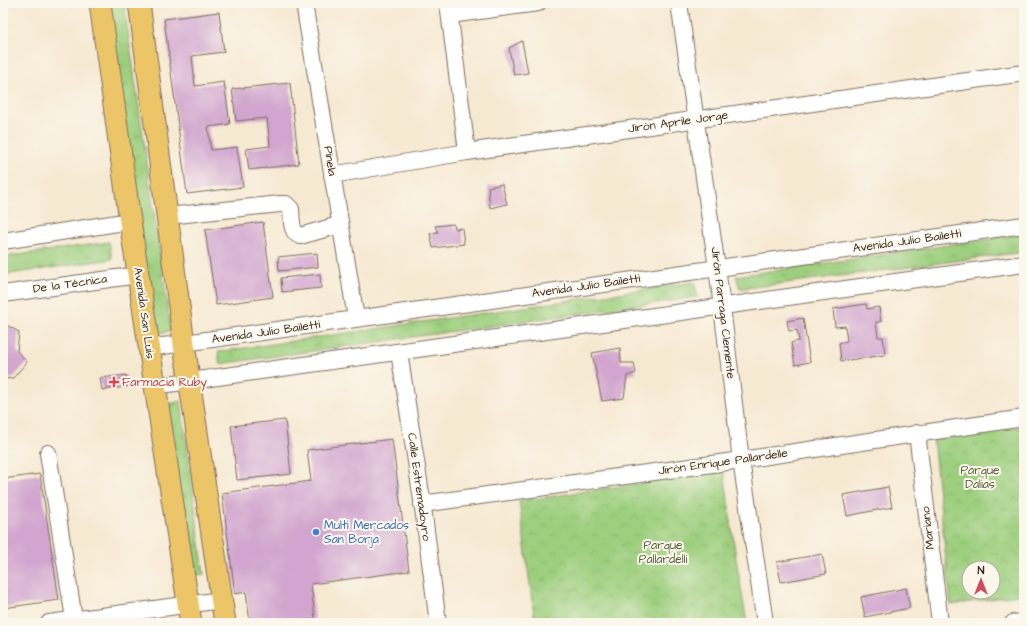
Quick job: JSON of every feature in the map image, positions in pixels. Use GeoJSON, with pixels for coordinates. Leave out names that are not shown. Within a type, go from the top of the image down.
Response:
{"type":"FeatureCollection","features":[{"type":"Feature","properties":{"kind":"main road","name":"Avenida San Luis"},"geometry":{"type":"LineString","coordinates":[[100,3],[154,386],[189,614]]}},
{"type":"Feature","properties":{"kind":"main road"},"geometry":{"type":"LineString","coordinates":[[140,3],[184,344],[225,623]]}},
{"type":"Feature","properties":{"kind":"street","name":"Pinela"},"geometry":{"type":"LineString","coordinates":[[304,3],[339,225],[356,318]]}},
{"type":"Feature","properties":{"kind":"street"},"geometry":{"type":"LineString","coordinates":[[467,152],[449,9],[538,3]]}},
{"type":"Feature","properties":{"kind":"street","name":"Jirón Parraga Clemente"},"geometry":{"type":"LineString","coordinates":[[679,3],[723,306],[741,460],[765,623]]}},
{"type":"Feature","properties":{"kind":"street","name":"Jirón Aprile Jorge"},"geometry":{"type":"LineString","coordinates":[[332,175],[467,152],[1024,73]]}},
{"type":"Feature","properties":{"kind":"street"},"geometry":{"type":"LineString","coordinates":[[168,216],[286,204],[292,208],[293,232],[296,235],[300,236],[339,225]]}},
{"type":"Feature","properties":{"kind":"street"},"geometry":{"type":"LineString","coordinates":[[3,241],[130,221]]}},
{"type":"Feature","properties":{"kind":"street","name":"Avenida Julio Bailetti"},"geometry":{"type":"LineString","coordinates":[[149,348],[1024,225]]}},
{"type":"Feature","properties":{"kind":"street"},"geometry":{"type":"LineString","coordinates":[[154,386],[1024,264]]}},
{"type":"Feature","properties":{"kind":"street","name":"De la Técnica"},"geometry":{"type":"LineString","coordinates":[[3,294],[138,275]]}},
{"type":"Feature","properties":{"kind":"street","name":"Calle Estremadoyro"},"geometry":{"type":"LineString","coordinates":[[399,352],[438,623]]}},
{"type":"Feature","properties":{"kind":"street","name":"Jirón Enrique Pallardelle"},"geometry":{"type":"LineString","coordinates":[[422,504],[741,460],[1024,418]]}},
{"type":"Feature","properties":{"kind":"street","name":"Mariano"},"geometry":{"type":"LineString","coordinates":[[917,433],[940,623]]}},
{"type":"Feature","properties":{"kind":"street"},"geometry":{"type":"LineString","coordinates":[[48,453],[74,619]]}},
{"type":"Feature","properties":{"kind":"street"},"geometry":{"type":"LineString","coordinates":[[49,623],[74,619],[189,614],[222,600]]}},
{"type":"Feature","properties":{"kind":"street"},"geometry":{"type":"LineString","coordinates":[[1013,623],[1024,622]]}},
{"type":"Feature","properties":{"kind":"green space"},"geometry":{"type":"Polygon","coordinates":[[[106,3],[124,3],[171,331],[154,334],[106,3]]]}},
{"type":"Feature","properties":{"kind":"green space"},"geometry":{"type":"Polygon","coordinates":[[[1024,234],[1024,252],[740,289],[736,276],[1024,234]]]}},
{"type":"Feature","properties":{"kind":"green space"},"geometry":{"type":"Polygon","coordinates":[[[109,242],[112,259],[3,275],[3,257],[109,242]]]}},
{"type":"Feature","properties":{"kind":"green space"},"geometry":{"type":"Polygon","coordinates":[[[694,282],[698,297],[220,364],[218,352],[694,282]]]}},
{"type":"Feature","properties":{"kind":"green space"},"geometry":{"type":"Polygon","coordinates":[[[181,401],[204,574],[190,576],[164,405],[181,401]]]}},
{"type":"Feature","properties":{"kind":"green space","name":"Parque Dalias"},"geometry":{"type":"Polygon","coordinates":[[[1024,426],[1024,594],[1001,597],[1001,560],[961,560],[961,600],[984,600],[951,605],[933,439],[1024,426]]]}},
{"type":"Feature","properties":{"kind":"green space","name":"Parque Pallardelli"},"geometry":{"type":"Polygon","coordinates":[[[724,471],[736,559],[747,623],[535,623],[519,501],[724,471]]]}},
{"type":"Feature","properties":{"kind":"building"},"geometry":{"type":"Polygon","coordinates":[[[219,12],[224,52],[192,56],[195,86],[224,82],[230,124],[208,127],[211,150],[237,147],[243,187],[187,194],[164,19],[219,12]]]}},
{"type":"Feature","properties":{"kind":"building"},"geometry":{"type":"Polygon","coordinates":[[[522,41],[528,73],[514,75],[509,48],[522,41]]]}},
{"type":"Feature","properties":{"kind":"building"},"geometry":{"type":"Polygon","coordinates":[[[290,83],[299,164],[249,170],[246,149],[270,146],[267,118],[236,121],[232,89],[290,83]]]}},
{"type":"Feature","properties":{"kind":"building"},"geometry":{"type":"Polygon","coordinates":[[[502,184],[507,204],[490,208],[488,187],[502,184]]]}},
{"type":"Feature","properties":{"kind":"building"},"geometry":{"type":"Polygon","coordinates":[[[263,222],[273,297],[216,305],[205,230],[263,222]]]}},
{"type":"Feature","properties":{"kind":"building"},"geometry":{"type":"Polygon","coordinates":[[[453,224],[456,229],[462,228],[464,244],[433,248],[430,233],[438,232],[435,226],[453,224]]]}},
{"type":"Feature","properties":{"kind":"building"},"geometry":{"type":"Polygon","coordinates":[[[317,253],[318,267],[279,271],[278,257],[317,253]]]}},
{"type":"Feature","properties":{"kind":"building"},"geometry":{"type":"Polygon","coordinates":[[[320,274],[321,288],[282,292],[281,278],[320,274]]]}},
{"type":"Feature","properties":{"kind":"building"},"geometry":{"type":"Polygon","coordinates":[[[866,304],[867,309],[879,307],[881,322],[876,322],[878,337],[883,337],[885,355],[841,361],[839,343],[847,341],[845,326],[835,327],[833,309],[866,304]]]}},
{"type":"Feature","properties":{"kind":"building"},"geometry":{"type":"Polygon","coordinates":[[[803,318],[810,362],[795,365],[791,343],[799,341],[797,330],[789,331],[787,321],[803,318]]]}},
{"type":"Feature","properties":{"kind":"building"},"geometry":{"type":"Polygon","coordinates":[[[3,323],[19,332],[17,351],[27,362],[13,378],[5,379],[3,381],[3,323]]]}},
{"type":"Feature","properties":{"kind":"building"},"geometry":{"type":"Polygon","coordinates":[[[620,348],[621,363],[634,363],[636,373],[627,376],[624,398],[602,401],[592,353],[620,348]]]}},
{"type":"Feature","properties":{"kind":"building","name":"Farmacia Ruby"},"geometry":{"type":"Polygon","coordinates":[[[126,375],[127,387],[102,390],[100,378],[126,375]]]}},
{"type":"Feature","properties":{"kind":"building"},"geometry":{"type":"Polygon","coordinates":[[[285,420],[291,474],[237,480],[231,426],[285,420]]]}},
{"type":"Feature","properties":{"kind":"building","name":"Multi Mercados San Borja"},"geometry":{"type":"Polygon","coordinates":[[[392,439],[409,571],[311,584],[315,619],[282,623],[250,623],[246,592],[235,594],[222,493],[311,481],[307,450],[392,439]]]}},
{"type":"Feature","properties":{"kind":"building"},"geometry":{"type":"Polygon","coordinates":[[[40,474],[59,600],[3,608],[3,479],[40,474]]]}},
{"type":"Feature","properties":{"kind":"building"},"geometry":{"type":"Polygon","coordinates":[[[888,487],[892,507],[847,516],[843,495],[888,487]]]}},
{"type":"Feature","properties":{"kind":"building"},"geometry":{"type":"Polygon","coordinates":[[[822,554],[826,574],[781,582],[777,562],[822,554]]]}},
{"type":"Feature","properties":{"kind":"building"},"geometry":{"type":"Polygon","coordinates":[[[906,588],[910,608],[865,617],[861,597],[906,588]]]}},
{"type":"Feature","properties":{"kind":"place","name":"Farmacia Ruby"},"geometry":{"type":"Point","coordinates":[114,382]}},
{"type":"Feature","properties":{"kind":"place","name":"Multi Mercados San Borja"},"geometry":{"type":"Point","coordinates":[316,532]}}]}
